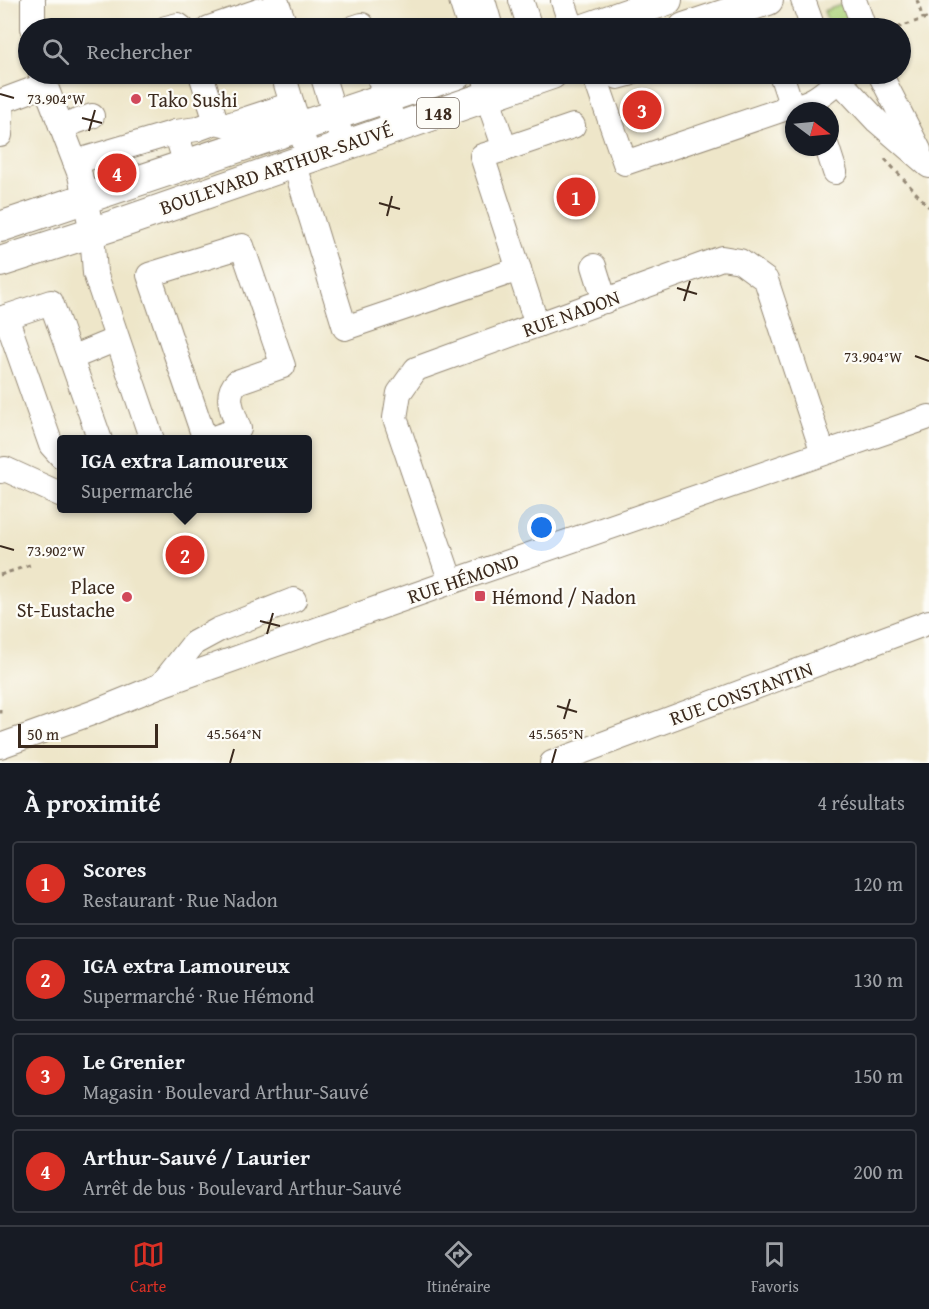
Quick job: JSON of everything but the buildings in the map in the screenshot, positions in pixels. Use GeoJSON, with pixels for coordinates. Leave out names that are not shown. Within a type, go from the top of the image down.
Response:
{"type":"FeatureCollection","features":[{"type":"Feature","properties":{"kind":"main road"},"geometry":{"type":"LineString","coordinates":[[617,18],[668,0]]}},
{"type":"Feature","properties":{"kind":"main road"},"geometry":{"type":"LineString","coordinates":[[739,18],[768,0]]}},
{"type":"Feature","properties":{"kind":"main road","name":"BOULEVARD ARTHUR-SAUVÉ"},"geometry":{"type":"LineString","coordinates":[[0,262],[438,112],[495,84]]}},
{"type":"Feature","properties":{"kind":"main road","name":"BOULEVARD ARTHUR-SAUVÉ"},"geometry":{"type":"LineString","coordinates":[[0,227],[186,165],[226,132],[296,116],[335,115],[382,86]]}},
{"type":"Feature","properties":{"kind":"street"},"geometry":{"type":"LineString","coordinates":[[33,0],[33,18]]}},
{"type":"Feature","properties":{"kind":"street"},"geometry":{"type":"LineString","coordinates":[[461,0],[467,18]]}},
{"type":"Feature","properties":{"kind":"street"},"geometry":{"type":"LineString","coordinates":[[483,0],[488,18]]}},
{"type":"Feature","properties":{"kind":"street"},"geometry":{"type":"LineString","coordinates":[[521,0],[527,18]]}},
{"type":"Feature","properties":{"kind":"street"},"geometry":{"type":"LineString","coordinates":[[803,0],[809,18]]}},
{"type":"Feature","properties":{"kind":"street"},"geometry":{"type":"LineString","coordinates":[[854,0],[860,18]]}},
{"type":"Feature","properties":{"kind":"street"},"geometry":{"type":"LineString","coordinates":[[563,1],[569,18]]}},
{"type":"Feature","properties":{"kind":"street"},"geometry":{"type":"LineString","coordinates":[[245,18],[270,11]]}},
{"type":"Feature","properties":{"kind":"street"},"geometry":{"type":"LineString","coordinates":[[0,135],[1,100],[33,84]]}},
{"type":"Feature","properties":{"kind":"street"},"geometry":{"type":"LineString","coordinates":[[45,84],[75,162],[86,198],[92,232],[95,273],[151,435]]}},
{"type":"Feature","properties":{"kind":"street"},"geometry":{"type":"LineString","coordinates":[[205,84],[246,179]]}},
{"type":"Feature","properties":{"kind":"street"},"geometry":{"type":"LineString","coordinates":[[286,84],[296,116],[301,160],[345,328],[519,269]]}},
{"type":"Feature","properties":{"kind":"street"},"geometry":{"type":"LineString","coordinates":[[325,84],[344,145]]}},
{"type":"Feature","properties":{"kind":"street"},"geometry":{"type":"LineString","coordinates":[[429,84],[438,112]]}},
{"type":"Feature","properties":{"kind":"street"},"geometry":{"type":"LineString","coordinates":[[497,84],[493,114],[505,149]]}},
{"type":"Feature","properties":{"kind":"street"},"geometry":{"type":"LineString","coordinates":[[597,84],[625,163],[785,113]]}},
{"type":"Feature","properties":{"kind":"street"},"geometry":{"type":"LineString","coordinates":[[788,84],[801,102]]}},
{"type":"Feature","properties":{"kind":"street"},"geometry":{"type":"LineString","coordinates":[[809,102],[829,84]]}},
{"type":"Feature","properties":{"kind":"street"},"geometry":{"type":"LineString","coordinates":[[843,84],[877,121],[928,163]]}},
{"type":"Feature","properties":{"kind":"street"},"geometry":{"type":"LineString","coordinates":[[885,84],[928,163]]}},
{"type":"Feature","properties":{"kind":"street"},"geometry":{"type":"LineString","coordinates":[[382,86],[395,127]]}},
{"type":"Feature","properties":{"kind":"street"},"geometry":{"type":"LineString","coordinates":[[62,127],[92,116]]}},
{"type":"Feature","properties":{"kind":"street"},"geometry":{"type":"LineString","coordinates":[[537,325],[482,156],[573,126]]}},
{"type":"Feature","properties":{"kind":"street"},"geometry":{"type":"LineString","coordinates":[[75,162],[176,132],[197,129],[226,132]]}},
{"type":"Feature","properties":{"kind":"street"},"geometry":{"type":"LineString","coordinates":[[176,132],[186,165]]}},
{"type":"Feature","properties":{"kind":"street"},"geometry":{"type":"LineString","coordinates":[[830,156],[835,172]]}},
{"type":"Feature","properties":{"kind":"street"},"geometry":{"type":"LineString","coordinates":[[204,435],[148,275],[242,246],[283,366],[237,382],[229,395],[239,429],[221,435]]}},
{"type":"Feature","properties":{"kind":"street","name":"RUE NADON"},"geometry":{"type":"LineString","coordinates":[[451,582],[395,418],[399,393],[416,369],[722,258],[740,261],[766,280],[823,453]]}},
{"type":"Feature","properties":{"kind":"street"},"geometry":{"type":"LineString","coordinates":[[594,266],[604,301]]}},
{"type":"Feature","properties":{"kind":"street"},"geometry":{"type":"LineString","coordinates":[[57,452],[51,446],[3,318],[51,302],[98,435]]}},
{"type":"Feature","properties":{"kind":"street"},"geometry":{"type":"LineString","coordinates":[[71,358],[117,339]]}},
{"type":"Feature","properties":{"kind":"street","name":"RUE HÉMOND"},"geometry":{"type":"LineString","coordinates":[[0,746],[161,685],[451,582],[929,417]]}},
{"type":"Feature","properties":{"kind":"street"},"geometry":{"type":"LineString","coordinates":[[0,471],[5,469],[57,493]]}},
{"type":"Feature","properties":{"kind":"street"},"geometry":{"type":"LineString","coordinates":[[161,685],[194,643],[218,630],[294,600]]}},
{"type":"Feature","properties":{"kind":"street","name":"RUE CONSTANTIN"},"geometry":{"type":"LineString","coordinates":[[552,763],[929,622]]}},
{"type":"Feature","properties":{"kind":"path"},"geometry":{"type":"LineString","coordinates":[[917,0],[923,19]]}},
{"type":"Feature","properties":{"kind":"path"},"geometry":{"type":"LineString","coordinates":[[911,23],[929,17]]}},
{"type":"Feature","properties":{"kind":"path"},"geometry":{"type":"LineString","coordinates":[[0,575],[33,564]]}},
{"type":"Feature","properties":{"kind":"path"},"geometry":{"type":"LineString","coordinates":[[0,709],[0,718]]}},
{"type":"Feature","properties":{"kind":"green space"},"geometry":{"type":"Polygon","coordinates":[[[846,3],[852,18],[826,18],[824,11],[846,3]]]}},
{"type":"Feature","properties":{"kind":"place","name":"Tako Sushi"},"geometry":{"type":"Point","coordinates":[136,99]}},
{"type":"Feature","properties":{"kind":"place","name":"Le Grenier"},"geometry":{"type":"Point","coordinates":[642,110]}},
{"type":"Feature","properties":{"kind":"place","name":"Arthur-Sauvé / Laurier"},"geometry":{"type":"Point","coordinates":[117,173]}},
{"type":"Feature","properties":{"kind":"place","name":"Scores"},"geometry":{"type":"Point","coordinates":[576,197]}},
{"type":"Feature","properties":{"kind":"place","name":"IGA extra Lamoureux"},"geometry":{"type":"Point","coordinates":[185,555]}},
{"type":"Feature","properties":{"kind":"place","name":"Hémond / Nadon"},"geometry":{"type":"Point","coordinates":[480,596]}},
{"type":"Feature","properties":{"kind":"place","name":"Place St-Eustache"},"geometry":{"type":"Point","coordinates":[127,597]}}]}
